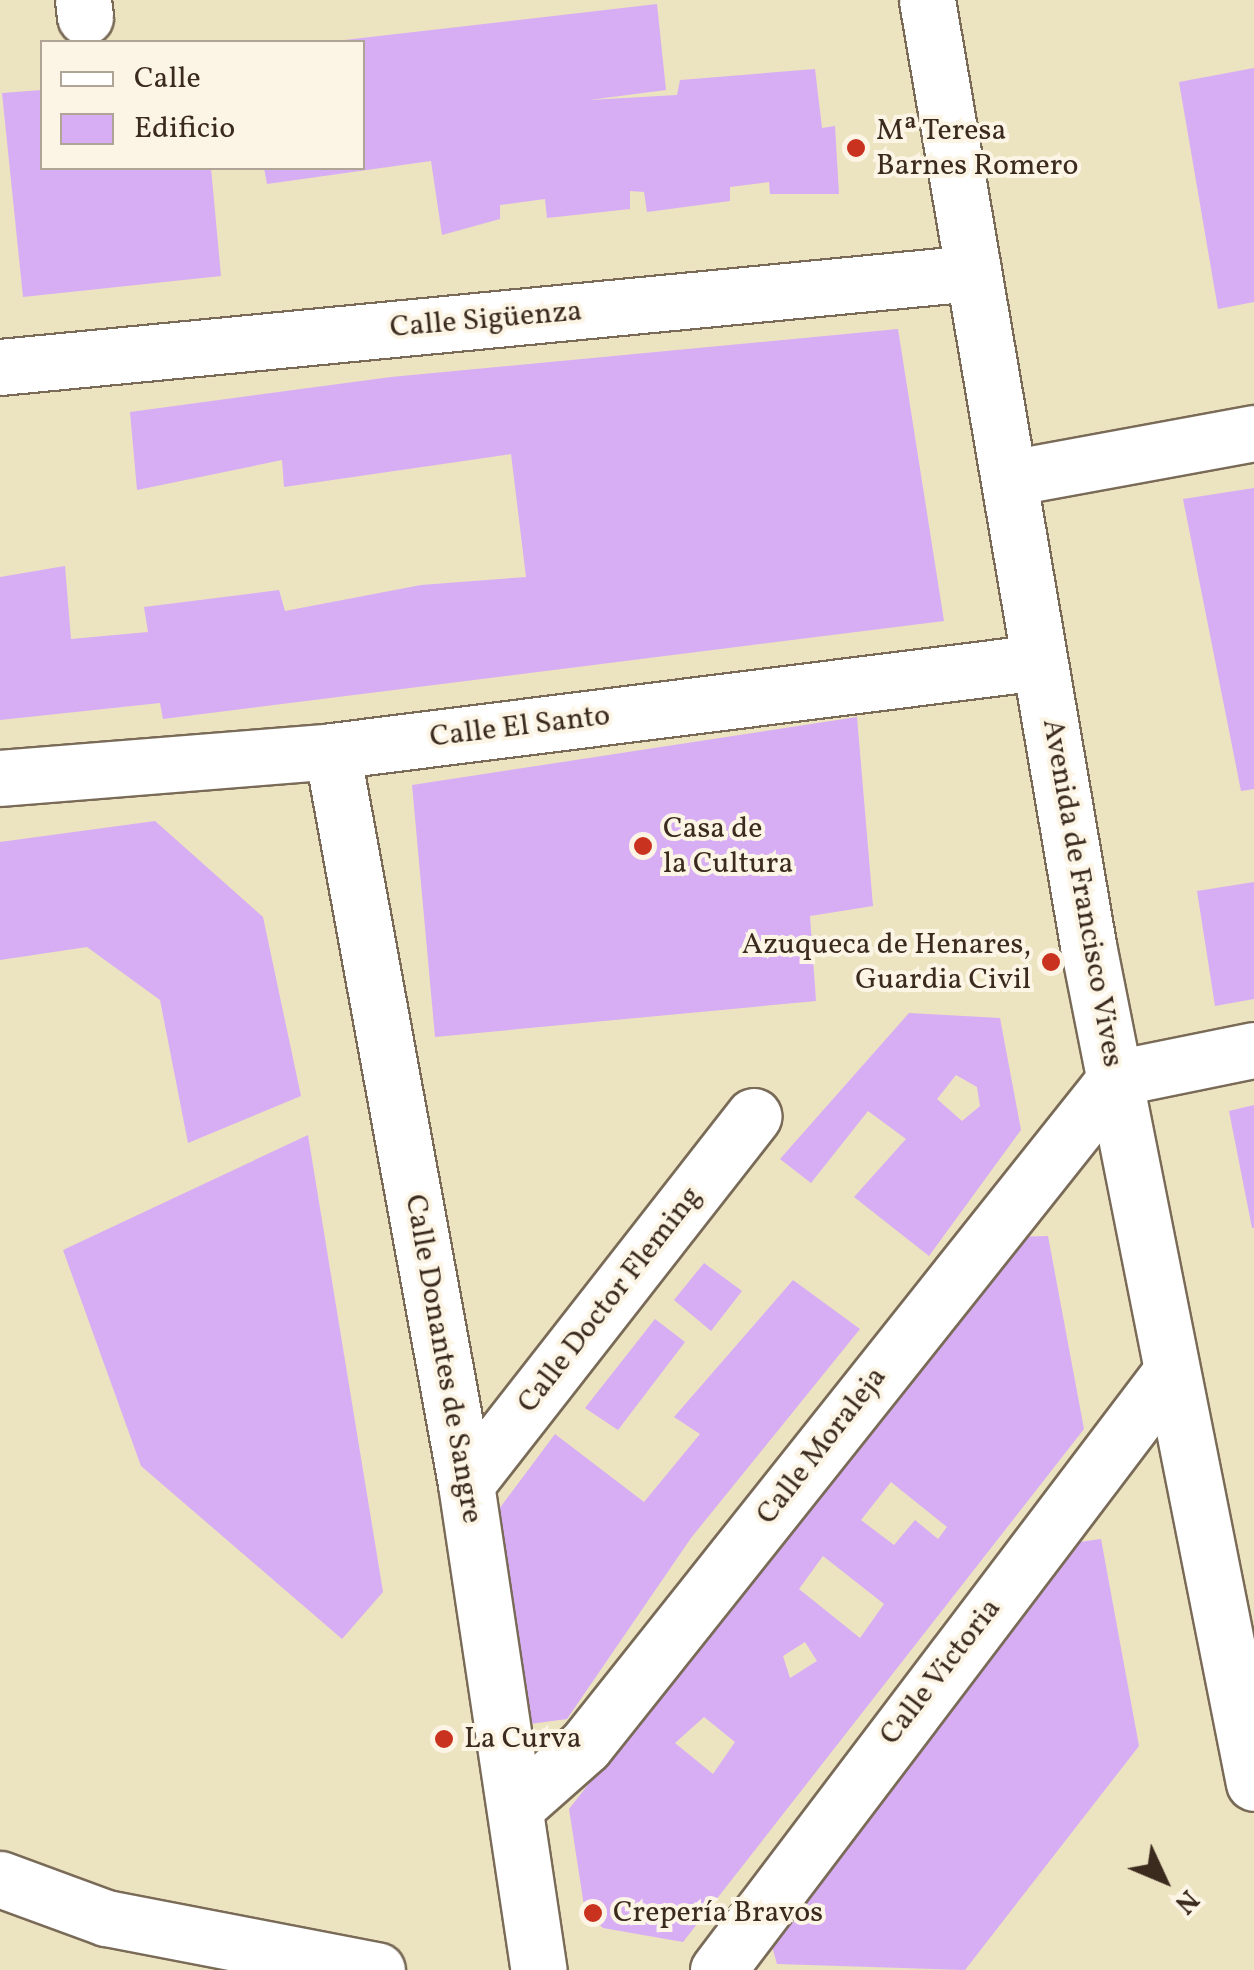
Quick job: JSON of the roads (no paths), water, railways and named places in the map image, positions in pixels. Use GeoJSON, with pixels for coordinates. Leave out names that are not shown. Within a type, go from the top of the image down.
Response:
{"type":"FeatureCollection","features":[{"type":"Feature","properties":{"kind":"street","name":"Avenida de Francisco Vives"},"geometry":{"type":"LineString","coordinates":[[926,0],[1168,1376],[1254,1782]]}},
{"type":"Feature","properties":{"kind":"street","name":"Calle Sigüenza"},"geometry":{"type":"LineString","coordinates":[[0,367],[973,274]]}},
{"type":"Feature","properties":{"kind":"street"},"geometry":{"type":"LineString","coordinates":[[1010,478],[1254,434]]}},
{"type":"Feature","properties":{"kind":"street","name":"Calle El Santo"},"geometry":{"type":"LineString","coordinates":[[0,778],[332,751],[1040,662]]}},
{"type":"Feature","properties":{"kind":"street","name":"Calle Donantes de Sangre"},"geometry":{"type":"LineString","coordinates":[[332,751],[466,1484],[518,1804],[539,1970]]}},
{"type":"Feature","properties":{"kind":"street"},"geometry":{"type":"LineString","coordinates":[[1116,1078],[1254,1050]]}},
{"type":"Feature","properties":{"kind":"street","name":"Calle Moraleja"},"geometry":{"type":"LineString","coordinates":[[518,1804],[585,1746],[1116,1078]]}},
{"type":"Feature","properties":{"kind":"street","name":"Calle Doctor Fleming"},"geometry":{"type":"LineString","coordinates":[[466,1484],[753,1116]]}},
{"type":"Feature","properties":{"kind":"street","name":"Calle Victoria"},"geometry":{"type":"LineString","coordinates":[[718,1970],[1168,1376]]}},
{"type":"Feature","properties":{"kind":"street"},"geometry":{"type":"LineString","coordinates":[[0,1879],[106,1918],[377,1970]]}},
{"type":"Feature","properties":{"kind":"place","name":"Mª Teresa Barnes Romero"},"geometry":{"type":"Point","coordinates":[856,148]}},
{"type":"Feature","properties":{"kind":"place","name":"Casa de la Cultura"},"geometry":{"type":"Point","coordinates":[643,846]}},
{"type":"Feature","properties":{"kind":"place","name":"Azuqueca de Henares, Guardia Civil"},"geometry":{"type":"Point","coordinates":[1051,962]}},
{"type":"Feature","properties":{"kind":"place","name":"La Curva"},"geometry":{"type":"Point","coordinates":[444,1739]}},
{"type":"Feature","properties":{"kind":"place","name":"Crepería Bravos"},"geometry":{"type":"Point","coordinates":[593,1913]}}]}
